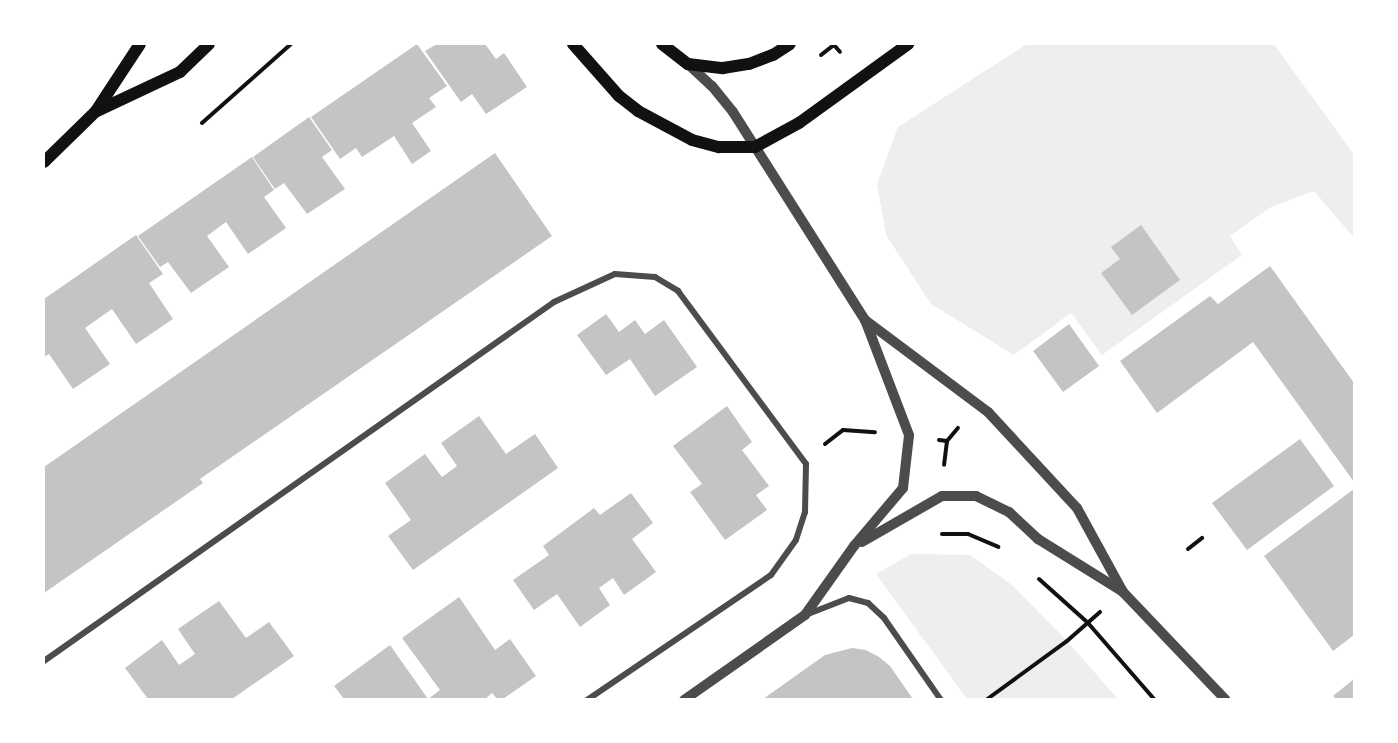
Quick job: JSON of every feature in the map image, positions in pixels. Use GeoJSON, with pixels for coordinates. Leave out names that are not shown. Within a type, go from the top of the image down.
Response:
{"type":"FeatureCollection","features":[{"type":"Feature","properties":{"kind":"main road"},"geometry":{"type":"LineString","coordinates":[[44,162],[96,111],[140,44]]}},
{"type":"Feature","properties":{"kind":"main road"},"geometry":{"type":"LineString","coordinates":[[96,111],[180,72],[209,44]]}},
{"type":"Feature","properties":{"kind":"main road"},"geometry":{"type":"LineString","coordinates":[[573,44],[619,96],[666,129],[692,140],[720,147],[755,147],[799,123],[908,44]]}},
{"type":"Feature","properties":{"kind":"main road"},"geometry":{"type":"LineString","coordinates":[[662,44],[688,64],[723,68],[749,64],[773,55],[790,44]]}},
{"type":"Feature","properties":{"kind":"street"},"geometry":{"type":"LineString","coordinates":[[688,64],[712,86],[755,147],[865,320],[909,435],[903,488],[854,546],[805,615]]}},
{"type":"Feature","properties":{"kind":"street"},"geometry":{"type":"LineString","coordinates":[[44,661],[554,302],[615,274],[655,277],[678,291],[806,464],[805,512],[796,540],[771,575],[587,699]]}},
{"type":"Feature","properties":{"kind":"street"},"geometry":{"type":"LineString","coordinates":[[865,320],[988,412],[1077,508],[1123,592]]}},
{"type":"Feature","properties":{"kind":"street"},"geometry":{"type":"LineString","coordinates":[[854,546],[942,496],[976,496],[1009,512],[1038,539],[1123,592],[1226,699]]}},
{"type":"Feature","properties":{"kind":"street"},"geometry":{"type":"LineString","coordinates":[[684,699],[805,615],[849,598],[868,603],[884,618],[941,699]]}},
{"type":"Feature","properties":{"kind":"path"},"geometry":{"type":"LineString","coordinates":[[202,123],[291,44]]}},
{"type":"Feature","properties":{"kind":"path"},"geometry":{"type":"LineString","coordinates":[[937,533],[968,534],[1005,552]]}},
{"type":"Feature","properties":{"kind":"path"},"geometry":{"type":"LineString","coordinates":[[1188,549],[1202,538]]}},
{"type":"Feature","properties":{"kind":"path"},"geometry":{"type":"LineString","coordinates":[[1037,578],[1088,622],[1155,699]]}},
{"type":"Feature","properties":{"kind":"path"},"geometry":{"type":"LineString","coordinates":[[986,699],[1067,641],[1123,592]]}},
{"type":"Feature","properties":{"kind":"shaded area"},"geometry":{"type":"Polygon","coordinates":[[[1027,44],[1274,44],[1354,155],[1354,238],[1314,191],[1271,207],[1230,236],[1242,255],[1102,355],[1071,313],[1014,355],[931,304],[886,235],[877,184],[898,127],[1027,44]]]}},
{"type":"Feature","properties":{"kind":"shaded area"},"geometry":{"type":"Polygon","coordinates":[[[911,554],[970,555],[1012,585],[1067,641],[1118,699],[967,699],[876,574],[911,554]]]}},
{"type":"Feature","properties":{"kind":"building"},"geometry":{"type":"Polygon","coordinates":[[[417,44],[447,86],[429,98],[436,107],[412,123],[431,151],[412,164],[394,136],[362,157],[356,148],[340,159],[311,117],[417,44]]]}},
{"type":"Feature","properties":{"kind":"building"},"geometry":{"type":"Polygon","coordinates":[[[437,44],[485,44],[496,59],[504,53],[527,87],[486,114],[472,94],[461,102],[425,51],[437,44]]]}},
{"type":"Feature","properties":{"kind":"building"},"geometry":{"type":"Polygon","coordinates":[[[309,117],[332,150],[322,157],[345,189],[307,214],[284,183],[275,189],[253,157],[309,117]]]}},
{"type":"Feature","properties":{"kind":"building"},"geometry":{"type":"Polygon","coordinates":[[[495,153],[552,236],[200,479],[203,483],[44,593],[44,467],[495,153]]]}},
{"type":"Feature","properties":{"kind":"building"},"geometry":{"type":"Polygon","coordinates":[[[252,157],[274,190],[264,197],[286,228],[248,254],[226,222],[207,236],[229,267],[191,293],[168,262],[160,267],[138,236],[252,157]]]}},
{"type":"Feature","properties":{"kind":"building"},"geometry":{"type":"Polygon","coordinates":[[[1141,225],[1180,280],[1132,315],[1101,273],[1120,259],[1111,247],[1141,225]]]}},
{"type":"Feature","properties":{"kind":"building"},"geometry":{"type":"Polygon","coordinates":[[[136,235],[163,274],[149,283],[173,319],[136,344],[112,309],[85,328],[110,364],[73,389],[49,354],[44,357],[44,299],[136,235]]]}},
{"type":"Feature","properties":{"kind":"building"},"geometry":{"type":"Polygon","coordinates":[[[1270,266],[1354,383],[1354,482],[1253,342],[1157,413],[1120,361],[1210,296],[1218,304],[1270,266]]]}},
{"type":"Feature","properties":{"kind":"building"},"geometry":{"type":"Polygon","coordinates":[[[606,314],[619,332],[635,320],[645,334],[664,320],[697,367],[655,396],[630,359],[606,375],[577,335],[606,314]]]}},
{"type":"Feature","properties":{"kind":"building"},"geometry":{"type":"Polygon","coordinates":[[[1069,324],[1099,366],[1063,392],[1033,351],[1069,324]]]}},
{"type":"Feature","properties":{"kind":"building"},"geometry":{"type":"Polygon","coordinates":[[[727,406],[752,442],[742,450],[769,486],[756,495],[767,510],[725,540],[690,492],[702,484],[673,446],[727,406]]]}},
{"type":"Feature","properties":{"kind":"building"},"geometry":{"type":"Polygon","coordinates":[[[479,416],[506,454],[535,434],[558,468],[413,570],[388,536],[411,520],[385,483],[425,454],[442,477],[457,466],[441,443],[479,416]]]}},
{"type":"Feature","properties":{"kind":"building"},"geometry":{"type":"Polygon","coordinates":[[[1300,439],[1334,486],[1247,550],[1212,503],[1300,439]]]}},
{"type":"Feature","properties":{"kind":"building"},"geometry":{"type":"Polygon","coordinates":[[[1354,489],[1354,635],[1333,651],[1264,556],[1354,489]]]}},
{"type":"Feature","properties":{"kind":"building"},"geometry":{"type":"Polygon","coordinates":[[[631,493],[653,523],[632,539],[656,572],[624,595],[613,578],[599,588],[610,605],[580,627],[557,594],[534,610],[513,580],[549,555],[543,546],[594,508],[600,515],[631,493]]]}},
{"type":"Feature","properties":{"kind":"building"},"geometry":{"type":"Polygon","coordinates":[[[459,597],[495,650],[510,639],[536,676],[503,699],[497,699],[492,693],[485,699],[428,699],[440,690],[402,638],[459,597]]]}},
{"type":"Feature","properties":{"kind":"building"},"geometry":{"type":"Polygon","coordinates":[[[219,601],[246,638],[269,622],[294,656],[232,699],[148,699],[125,668],[162,640],[179,665],[195,654],[178,629],[219,601]]]}},
{"type":"Feature","properties":{"kind":"building"},"geometry":{"type":"Polygon","coordinates":[[[390,645],[428,699],[344,699],[334,686],[390,645]]]}},
{"type":"Feature","properties":{"kind":"building"},"geometry":{"type":"Polygon","coordinates":[[[852,648],[866,650],[890,666],[913,699],[763,699],[825,655],[852,648]]]}},
{"type":"Feature","properties":{"kind":"building"},"geometry":{"type":"Polygon","coordinates":[[[1354,679],[1354,699],[1336,699],[1333,696],[1354,679]]]}}]}
